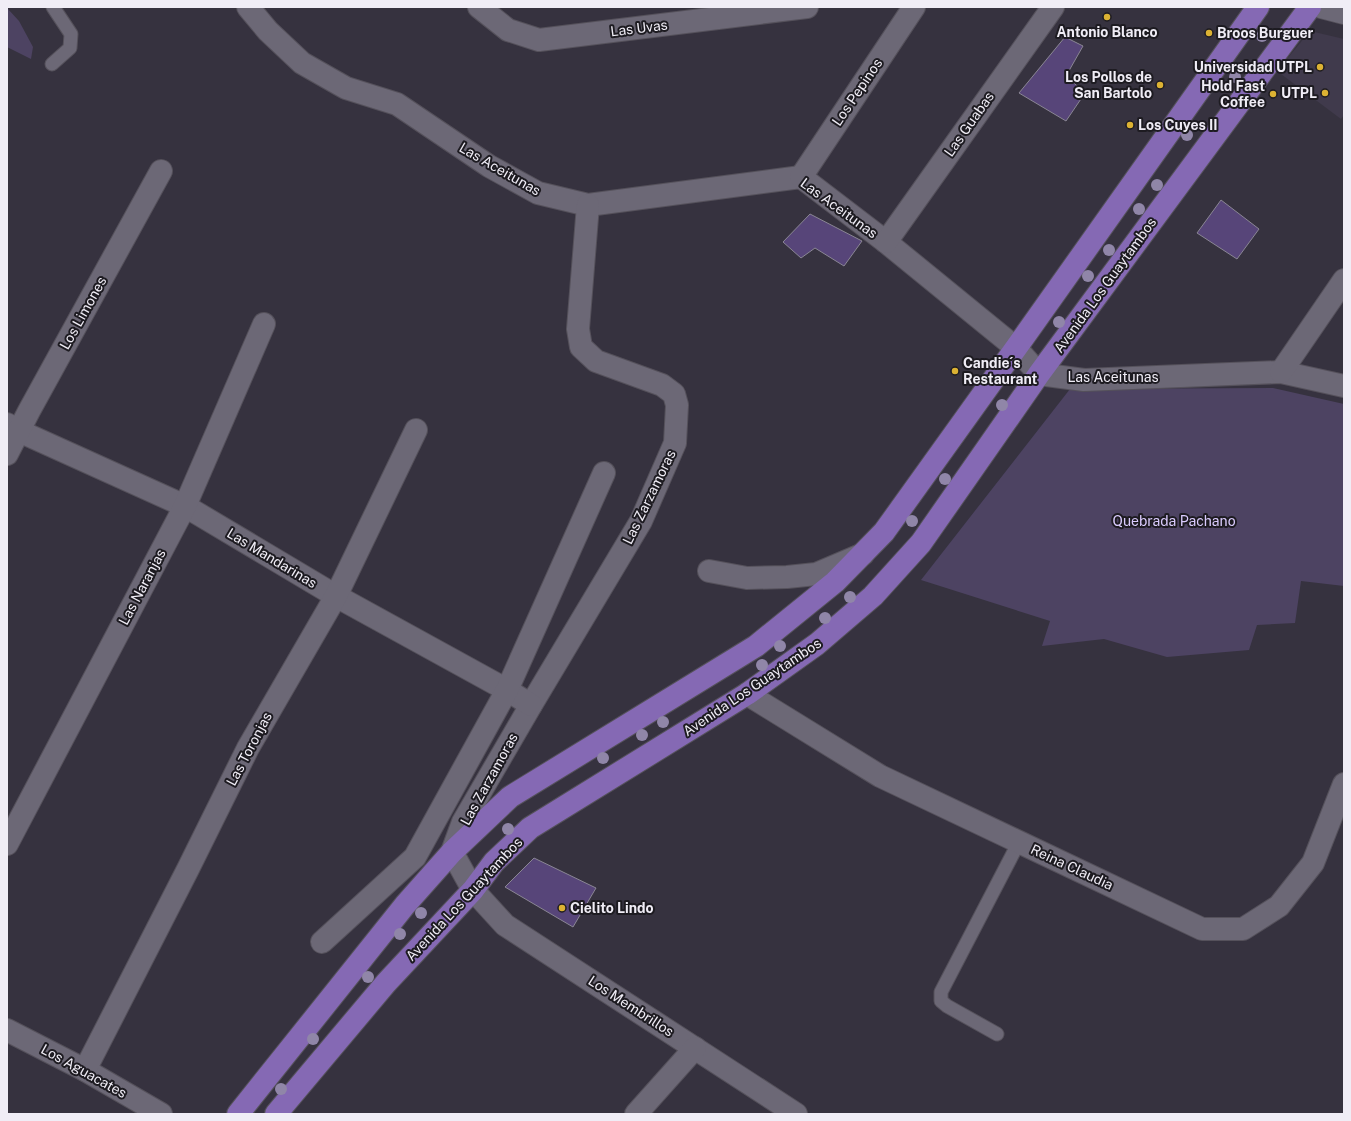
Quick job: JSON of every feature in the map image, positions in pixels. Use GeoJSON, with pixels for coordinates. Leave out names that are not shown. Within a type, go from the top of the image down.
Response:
{"type":"FeatureCollection","features":[{"type":"Feature","properties":{"kind":"main road"},"geometry":{"type":"LineString","coordinates":[[238,1114],[405,905],[452,852],[510,797],[756,646],[835,582],[884,532],[1258,7]]}},
{"type":"Feature","properties":{"kind":"main road","name":"Avenida Los Guaytambos"},"geometry":{"type":"LineString","coordinates":[[276,1114],[386,983],[473,890],[494,862],[530,828],[747,694],[818,644],[873,596],[921,543],[1039,374],[1310,7]]}},
{"type":"Feature","properties":{"kind":"street","name":"Las Aceitunas"},"geometry":{"type":"LineString","coordinates":[[248,7],[268,31],[302,63],[346,88],[397,104],[489,166],[538,193],[588,205],[801,177],[886,242],[1016,348],[1039,374],[1084,380],[1281,372],[1344,386]]}},
{"type":"Feature","properties":{"kind":"street","name":"Las Uvas"},"geometry":{"type":"LineString","coordinates":[[479,7],[508,30],[539,40],[808,7]]}},
{"type":"Feature","properties":{"kind":"street","name":"Los Pepinos"},"geometry":{"type":"LineString","coordinates":[[801,177],[914,7]]}},
{"type":"Feature","properties":{"kind":"street","name":"Las Guabas"},"geometry":{"type":"LineString","coordinates":[[886,242],[1053,7]]}},
{"type":"Feature","properties":{"kind":"street"},"geometry":{"type":"LineString","coordinates":[[1321,7],[1344,13]]}},
{"type":"Feature","properties":{"kind":"street","name":"Los Limones"},"geometry":{"type":"LineString","coordinates":[[7,454],[13,427],[29,411],[161,171]]}},
{"type":"Feature","properties":{"kind":"street","name":"Las Zarzamoras"},"geometry":{"type":"LineString","coordinates":[[452,852],[464,822],[531,705],[641,521],[675,443],[677,405],[674,394],[662,385],[596,361],[581,347],[578,329],[588,205]]}},
{"type":"Feature","properties":{"kind":"street"},"geometry":{"type":"LineString","coordinates":[[1281,372],[1344,280]]}},
{"type":"Feature","properties":{"kind":"street","name":"Las Naranjas"},"geometry":{"type":"LineString","coordinates":[[7,844],[185,506],[264,324]]}},
{"type":"Feature","properties":{"kind":"street","name":"Las Mandarinas"},"geometry":{"type":"LineString","coordinates":[[13,427],[185,506],[336,596],[508,690],[531,705]]}},
{"type":"Feature","properties":{"kind":"street","name":"Las Toronjas"},"geometry":{"type":"LineString","coordinates":[[85,1070],[248,748],[336,596],[416,430]]}},
{"type":"Feature","properties":{"kind":"street","name":"Las Zarzamoras"},"geometry":{"type":"LineString","coordinates":[[322,942],[415,857],[508,690],[604,473]]}},
{"type":"Feature","properties":{"kind":"street"},"geometry":{"type":"LineString","coordinates":[[709,571],[747,578],[787,577],[816,574],[863,554]]}},
{"type":"Feature","properties":{"kind":"street","name":"Reina Claudia"},"geometry":{"type":"LineString","coordinates":[[747,694],[880,776],[1202,929],[1243,929],[1279,906],[1313,863],[1344,784]]}},
{"type":"Feature","properties":{"kind":"street","name":"Los Membrillos"},"geometry":{"type":"LineString","coordinates":[[452,852],[473,890],[505,925],[796,1114]]}},
{"type":"Feature","properties":{"kind":"street","name":"Los Aguacates"},"geometry":{"type":"LineString","coordinates":[[7,1030],[85,1070],[161,1114]]}},
{"type":"Feature","properties":{"kind":"street"},"geometry":{"type":"LineString","coordinates":[[636,1114],[695,1048]]}},
{"type":"Feature","properties":{"kind":"lane"},"geometry":{"type":"LineString","coordinates":[[52,64],[70,48],[71,34],[53,7]]}},
{"type":"Feature","properties":{"kind":"lane"},"geometry":{"type":"LineString","coordinates":[[997,1034],[947,1006],[941,1001],[941,992],[1019,842]]}},
{"type":"Feature","properties":{"kind":"shaded area","name":"UTPL"},"geometry":{"type":"Polygon","coordinates":[[[1310,31],[1344,39],[1344,115],[1341,119],[1277,71],[1310,31]]]}},
{"type":"Feature","properties":{"kind":"green space"},"geometry":{"type":"Polygon","coordinates":[[[7,8],[19,21],[33,47],[31,59],[7,47],[7,8]]]}},
{"type":"Feature","properties":{"kind":"green space","name":"Quebrada Pachano"},"geometry":{"type":"Polygon","coordinates":[[[1273,388],[1344,404],[1344,586],[1301,581],[1295,623],[1257,625],[1249,650],[1167,657],[1104,639],[1042,646],[1050,621],[921,580],[1070,389],[1273,388]]]}},
{"type":"Feature","properties":{"kind":"building"},"geometry":{"type":"Polygon","coordinates":[[[1065,37],[1083,46],[1066,76],[1085,93],[1066,121],[1019,93],[1065,37]]]}},
{"type":"Feature","properties":{"kind":"building"},"geometry":{"type":"Polygon","coordinates":[[[1221,200],[1259,229],[1237,259],[1197,233],[1221,200]]]}},
{"type":"Feature","properties":{"kind":"building"},"geometry":{"type":"Polygon","coordinates":[[[810,214],[862,241],[844,266],[815,248],[801,258],[783,242],[810,214]]]}},
{"type":"Feature","properties":{"kind":"building","name":"Cielito Lindo"},"geometry":{"type":"Polygon","coordinates":[[[534,858],[596,888],[573,927],[505,887],[534,858]]]}},
{"type":"Feature","properties":{"kind":"place","name":"Antonio Blanco"},"geometry":{"type":"Point","coordinates":[1107,17]}},
{"type":"Feature","properties":{"kind":"place","name":"Broos Burguer"},"geometry":{"type":"Point","coordinates":[1209,33]}},
{"type":"Feature","properties":{"kind":"place","name":"Universidad UTPL"},"geometry":{"type":"Point","coordinates":[1320,67]}},
{"type":"Feature","properties":{"kind":"place","name":"Los Pollos de San Bartolo"},"geometry":{"type":"Point","coordinates":[1160,85]}},
{"type":"Feature","properties":{"kind":"place","name":"UTPL"},"geometry":{"type":"Point","coordinates":[1325,93]}},
{"type":"Feature","properties":{"kind":"place","name":"Hold Fast Coffee"},"geometry":{"type":"Point","coordinates":[1273,94]}},
{"type":"Feature","properties":{"kind":"place","name":"Los Cuyes II"},"geometry":{"type":"Point","coordinates":[1130,125]}},
{"type":"Feature","properties":{"kind":"place","name":"Candie´s Restaurant"},"geometry":{"type":"Point","coordinates":[955,371]}},
{"type":"Feature","properties":{"kind":"place","name":"Cielito Lindo"},"geometry":{"type":"Point","coordinates":[562,908]}}]}
